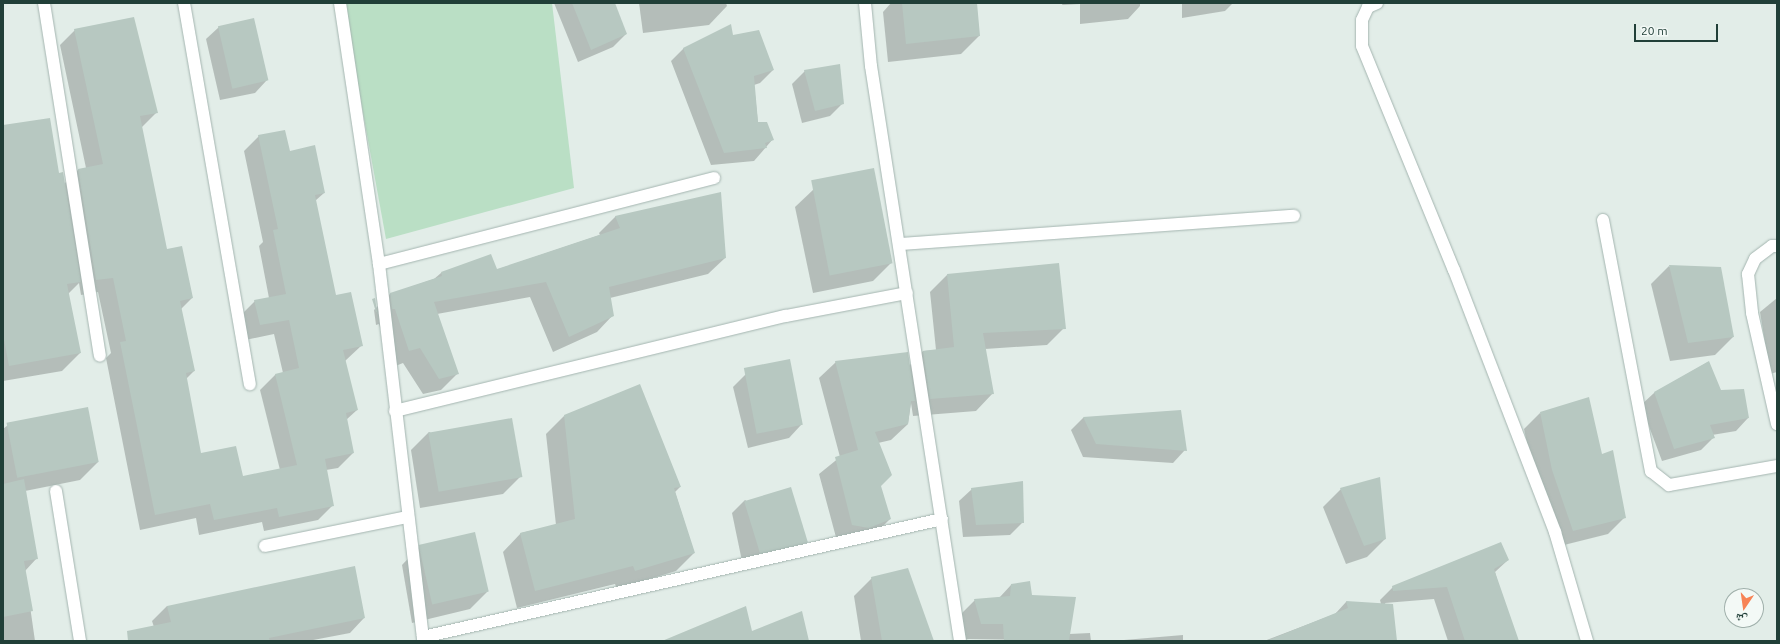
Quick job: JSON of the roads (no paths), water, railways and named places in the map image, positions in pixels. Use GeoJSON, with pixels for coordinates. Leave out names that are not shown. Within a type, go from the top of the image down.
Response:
{"type":"FeatureCollection","features":[{"type":"Feature","properties":{"kind":"street"},"geometry":{"type":"LineString","coordinates":[[44,3],[100,356]]}},
{"type":"Feature","properties":{"kind":"street"},"geometry":{"type":"LineString","coordinates":[[184,3],[250,384]]}},
{"type":"Feature","properties":{"kind":"street"},"geometry":{"type":"LineString","coordinates":[[340,3],[379,264],[395,411],[423,639],[942,519]]}},
{"type":"Feature","properties":{"kind":"street"},"geometry":{"type":"LineString","coordinates":[[865,3],[871,66],[900,244],[960,641]]}},
{"type":"Feature","properties":{"kind":"street"},"geometry":{"type":"LineString","coordinates":[[1377,3],[1368,7],[1362,20],[1362,46],[1457,277],[1555,532],[1588,641]]}},
{"type":"Feature","properties":{"kind":"street"},"geometry":{"type":"LineString","coordinates":[[379,264],[714,178]]}},
{"type":"Feature","properties":{"kind":"street"},"geometry":{"type":"LineString","coordinates":[[900,244],[1294,216]]}},
{"type":"Feature","properties":{"kind":"street"},"geometry":{"type":"LineString","coordinates":[[1603,220],[1652,470],[1669,486],[1777,466]]}},
{"type":"Feature","properties":{"kind":"street"},"geometry":{"type":"LineString","coordinates":[[1777,246],[1772,246],[1755,259],[1748,274],[1752,313],[1777,424]]}},
{"type":"Feature","properties":{"kind":"street"},"geometry":{"type":"LineString","coordinates":[[395,411],[786,316],[907,293]]}},
{"type":"Feature","properties":{"kind":"street"},"geometry":{"type":"LineString","coordinates":[[56,491],[80,641]]}},
{"type":"Feature","properties":{"kind":"street"},"geometry":{"type":"LineString","coordinates":[[265,546],[408,517]]}}]}
